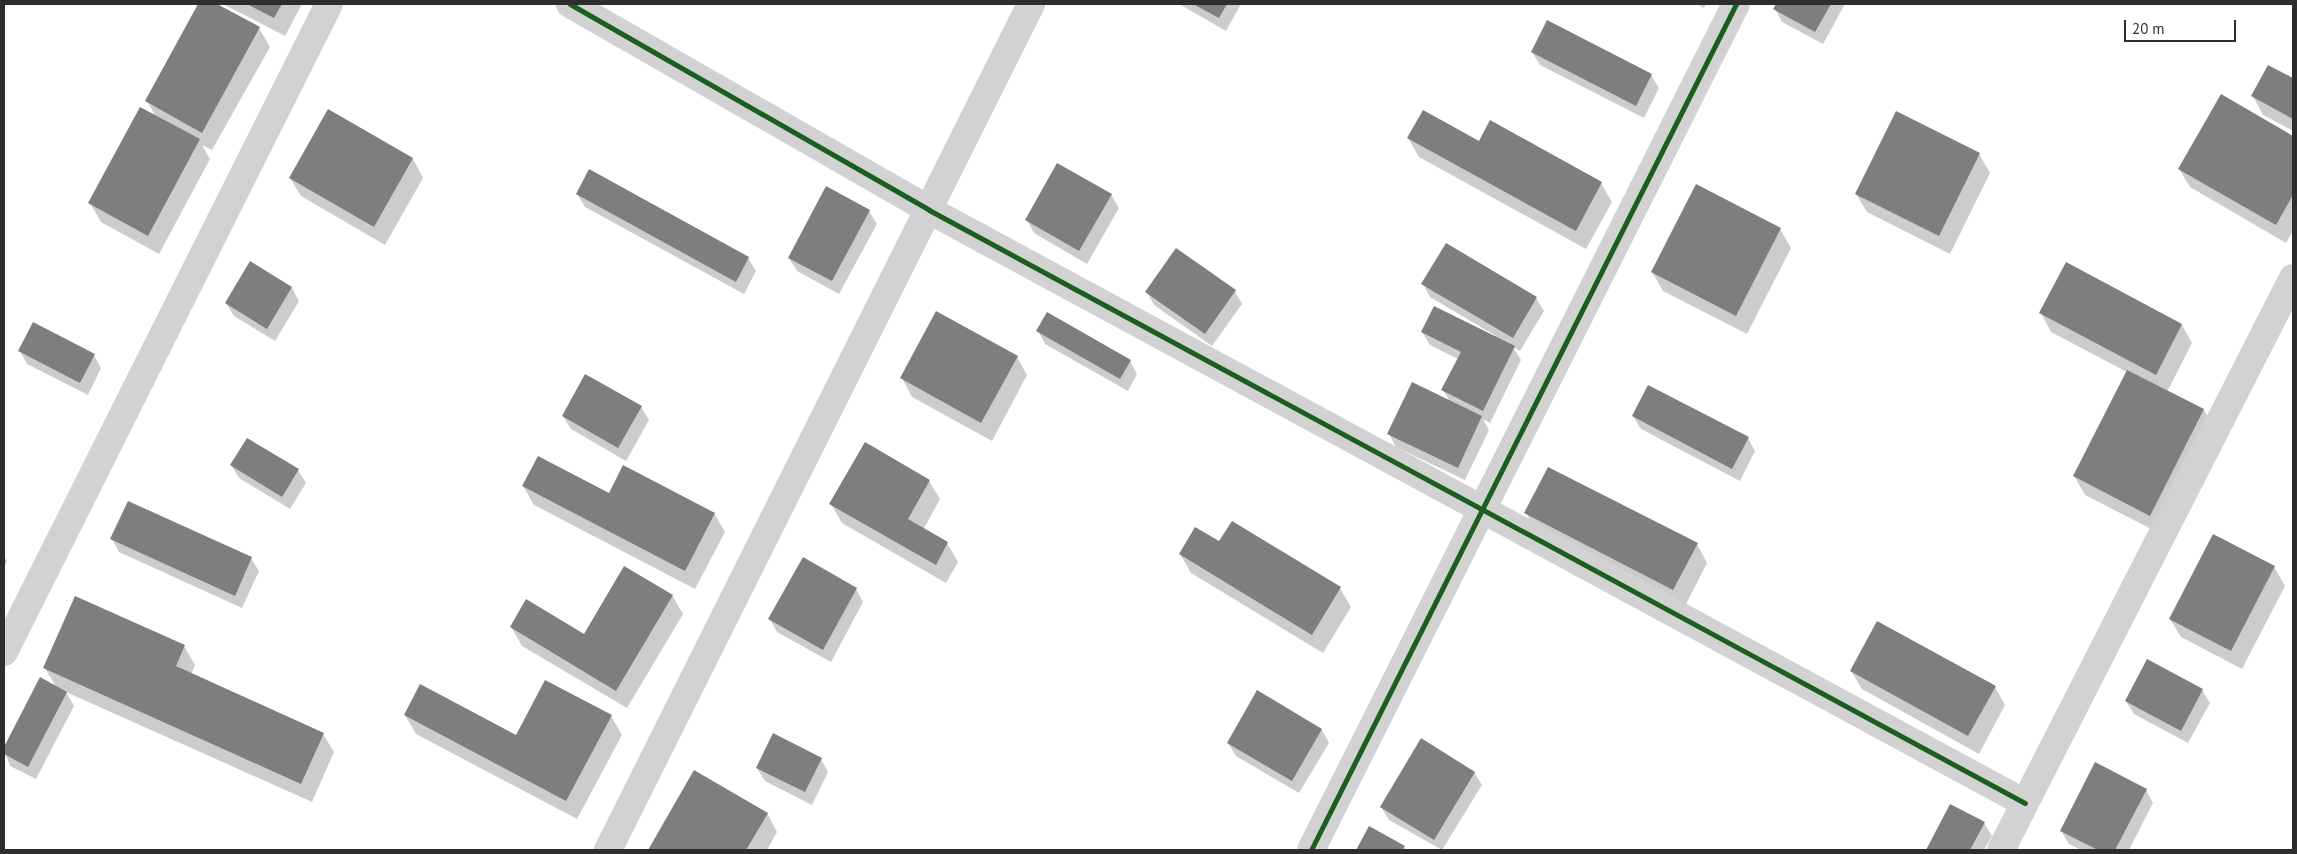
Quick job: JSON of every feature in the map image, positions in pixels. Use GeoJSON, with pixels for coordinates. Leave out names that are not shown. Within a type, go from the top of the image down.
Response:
{"type":"FeatureCollection","features":[{"type":"Feature","properties":{"kind":"street"},"geometry":{"type":"LineString","coordinates":[[4,652],[329,4]]}},
{"type":"Feature","properties":{"kind":"street"},"geometry":{"type":"LineString","coordinates":[[570,4],[928,210],[2025,803]]}},
{"type":"Feature","properties":{"kind":"street"},"geometry":{"type":"LineString","coordinates":[[608,850],[1031,4]]}},
{"type":"Feature","properties":{"kind":"street"},"geometry":{"type":"LineString","coordinates":[[1311,850],[1736,4]]}},
{"type":"Feature","properties":{"kind":"street"},"geometry":{"type":"LineString","coordinates":[[2001,850],[2293,278]]}},
{"type":"Feature","properties":{"kind":"building"},"geometry":{"type":"Polygon","coordinates":[[[198,4],[217,4],[260,27],[202,133],[145,101],[198,4]]]}},
{"type":"Feature","properties":{"kind":"building"},"geometry":{"type":"Polygon","coordinates":[[[247,4],[282,4],[274,18],[247,4]]]}},
{"type":"Feature","properties":{"kind":"building"},"geometry":{"type":"Polygon","coordinates":[[[1193,4],[1227,4],[1219,18],[1193,4]]]}},
{"type":"Feature","properties":{"kind":"building"},"geometry":{"type":"Polygon","coordinates":[[[1776,4],[1831,4],[1815,32],[1773,9],[1776,4]]]}},
{"type":"Feature","properties":{"kind":"building"},"geometry":{"type":"Polygon","coordinates":[[[1547,20],[1652,74],[1636,106],[1531,52],[1547,20]]]}},
{"type":"Feature","properties":{"kind":"building"},"geometry":{"type":"Polygon","coordinates":[[[2268,65],[2293,78],[2293,119],[2251,96],[2268,65]]]}},
{"type":"Feature","properties":{"kind":"building"},"geometry":{"type":"Polygon","coordinates":[[[2221,94],[2293,136],[2293,195],[2276,225],[2178,169],[2221,94]]]}},
{"type":"Feature","properties":{"kind":"building"},"geometry":{"type":"Polygon","coordinates":[[[140,107],[200,139],[148,236],[88,203],[140,107]]]}},
{"type":"Feature","properties":{"kind":"building"},"geometry":{"type":"Polygon","coordinates":[[[328,109],[413,158],[374,227],[289,178],[328,109]]]}},
{"type":"Feature","properties":{"kind":"building"},"geometry":{"type":"Polygon","coordinates":[[[1423,110],[1479,141],[1490,120],[1602,182],[1576,231],[1407,138],[1423,110]]]}},
{"type":"Feature","properties":{"kind":"building"},"geometry":{"type":"Polygon","coordinates":[[[1896,111],[1980,153],[1939,236],[1855,194],[1896,111]]]}},
{"type":"Feature","properties":{"kind":"building"},"geometry":{"type":"Polygon","coordinates":[[[1057,163],[1112,194],[1079,251],[1025,220],[1057,163]]]}},
{"type":"Feature","properties":{"kind":"building"},"geometry":{"type":"Polygon","coordinates":[[[589,169],[749,257],[736,282],[576,194],[589,169]]]}},
{"type":"Feature","properties":{"kind":"building"},"geometry":{"type":"Polygon","coordinates":[[[1696,184],[1781,228],[1736,316],[1651,272],[1696,184]]]}},
{"type":"Feature","properties":{"kind":"building"},"geometry":{"type":"Polygon","coordinates":[[[826,186],[870,210],[832,281],[788,258],[826,186]]]}},
{"type":"Feature","properties":{"kind":"building"},"geometry":{"type":"Polygon","coordinates":[[[1446,243],[1537,297],[1513,338],[1421,284],[1446,243]]]}},
{"type":"Feature","properties":{"kind":"building"},"geometry":{"type":"Polygon","coordinates":[[[1176,248],[1236,290],[1205,334],[1145,292],[1176,248]]]}},
{"type":"Feature","properties":{"kind":"building"},"geometry":{"type":"Polygon","coordinates":[[[250,261],[292,287],[267,329],[225,303],[250,261]]]}},
{"type":"Feature","properties":{"kind":"building"},"geometry":{"type":"Polygon","coordinates":[[[2066,262],[2182,324],[2156,375],[2039,313],[2066,262]]]}},
{"type":"Feature","properties":{"kind":"building"},"geometry":{"type":"Polygon","coordinates":[[[1434,306],[1515,346],[1483,411],[1441,390],[1461,352],[1421,332],[1434,306]]]}},
{"type":"Feature","properties":{"kind":"building"},"geometry":{"type":"Polygon","coordinates":[[[936,311],[1018,356],[981,423],[900,378],[936,311]]]}},
{"type":"Feature","properties":{"kind":"building"},"geometry":{"type":"Polygon","coordinates":[[[1047,312],[1131,360],[1120,379],[1036,331],[1047,312]]]}},
{"type":"Feature","properties":{"kind":"building"},"geometry":{"type":"Polygon","coordinates":[[[33,322],[95,354],[80,383],[18,351],[33,322]]]}},
{"type":"Feature","properties":{"kind":"building"},"geometry":{"type":"Polygon","coordinates":[[[2127,370],[2204,409],[2150,516],[2073,476],[2127,370]]]}},
{"type":"Feature","properties":{"kind":"building"},"geometry":{"type":"Polygon","coordinates":[[[585,374],[642,406],[618,448],[562,416],[585,374]]]}},
{"type":"Feature","properties":{"kind":"building"},"geometry":{"type":"Polygon","coordinates":[[[1412,382],[1482,416],[1458,468],[1387,434],[1412,382]]]}},
{"type":"Feature","properties":{"kind":"building"},"geometry":{"type":"Polygon","coordinates":[[[1648,385],[1749,437],[1732,469],[1632,416],[1648,385]]]}},
{"type":"Feature","properties":{"kind":"building"},"geometry":{"type":"Polygon","coordinates":[[[247,438],[299,469],[282,497],[230,465],[247,438]]]}},
{"type":"Feature","properties":{"kind":"building"},"geometry":{"type":"Polygon","coordinates":[[[865,442],[930,480],[908,519],[948,542],[936,565],[829,504],[865,442]]]}},
{"type":"Feature","properties":{"kind":"building"},"geometry":{"type":"Polygon","coordinates":[[[538,456],[609,493],[623,465],[715,513],[685,571],[522,486],[538,456]]]}},
{"type":"Feature","properties":{"kind":"building"},"geometry":{"type":"Polygon","coordinates":[[[1548,467],[1698,543],[1673,590],[1524,513],[1548,467]]]}},
{"type":"Feature","properties":{"kind":"building"},"geometry":{"type":"Polygon","coordinates":[[[128,501],[252,557],[235,596],[110,539],[128,501]]]}},
{"type":"Feature","properties":{"kind":"building"},"geometry":{"type":"Polygon","coordinates":[[[1232,521],[1341,587],[1312,635],[1179,554],[1195,527],[1219,541],[1232,521]]]}},
{"type":"Feature","properties":{"kind":"building"},"geometry":{"type":"Polygon","coordinates":[[[2213,534],[2275,566],[2231,651],[2169,619],[2213,534]]]}},
{"type":"Feature","properties":{"kind":"building"},"geometry":{"type":"Polygon","coordinates":[[[803,557],[857,588],[823,650],[768,619],[803,557]]]}},
{"type":"Feature","properties":{"kind":"building"},"geometry":{"type":"Polygon","coordinates":[[[624,566],[673,595],[616,691],[510,627],[526,599],[584,634],[624,566]]]}},
{"type":"Feature","properties":{"kind":"building"},"geometry":{"type":"Polygon","coordinates":[[[75,596],[185,645],[176,666],[324,733],[301,784],[43,668],[75,596]]]}},
{"type":"Feature","properties":{"kind":"building"},"geometry":{"type":"Polygon","coordinates":[[[1877,621],[1996,686],[1968,736],[1850,671],[1877,621]]]}},
{"type":"Feature","properties":{"kind":"building"},"geometry":{"type":"Polygon","coordinates":[[[2147,659],[2203,689],[2181,731],[2125,701],[2147,659]]]}},
{"type":"Feature","properties":{"kind":"building"},"geometry":{"type":"Polygon","coordinates":[[[40,677],[67,692],[28,767],[4,754],[4,747],[40,677]]]}},
{"type":"Feature","properties":{"kind":"building"},"geometry":{"type":"Polygon","coordinates":[[[545,680],[612,715],[566,801],[404,715],[420,684],[516,735],[545,680]]]}},
{"type":"Feature","properties":{"kind":"building"},"geometry":{"type":"Polygon","coordinates":[[[1257,690],[1322,729],[1292,781],[1227,743],[1257,690]]]}},
{"type":"Feature","properties":{"kind":"building"},"geometry":{"type":"Polygon","coordinates":[[[773,733],[822,758],[805,792],[756,768],[773,733]]]}},
{"type":"Feature","properties":{"kind":"building"},"geometry":{"type":"Polygon","coordinates":[[[1421,738],[1475,772],[1434,840],[1380,807],[1421,738]]]}},
{"type":"Feature","properties":{"kind":"building"},"geometry":{"type":"Polygon","coordinates":[[[2095,762],[2147,789],[2115,850],[2098,850],[2060,831],[2095,762]]]}},
{"type":"Feature","properties":{"kind":"building"},"geometry":{"type":"Polygon","coordinates":[[[694,770],[768,813],[746,850],[648,850],[694,770]]]}},
{"type":"Feature","properties":{"kind":"building"},"geometry":{"type":"Polygon","coordinates":[[[1950,804],[1985,822],[1970,850],[1926,850],[1950,804]]]}},
{"type":"Feature","properties":{"kind":"building"},"geometry":{"type":"Polygon","coordinates":[[[1369,826],[1405,846],[1402,850],[1356,850],[1369,826]]]}},
{"type":"Feature","properties":{"kind":"cycle path"},"geometry":{"type":"LineString","coordinates":[[570,4],[929,210],[2025,803]]}},
{"type":"Feature","properties":{"kind":"cycle path"},"geometry":{"type":"LineString","coordinates":[[1311,850],[1736,4]]}}]}
